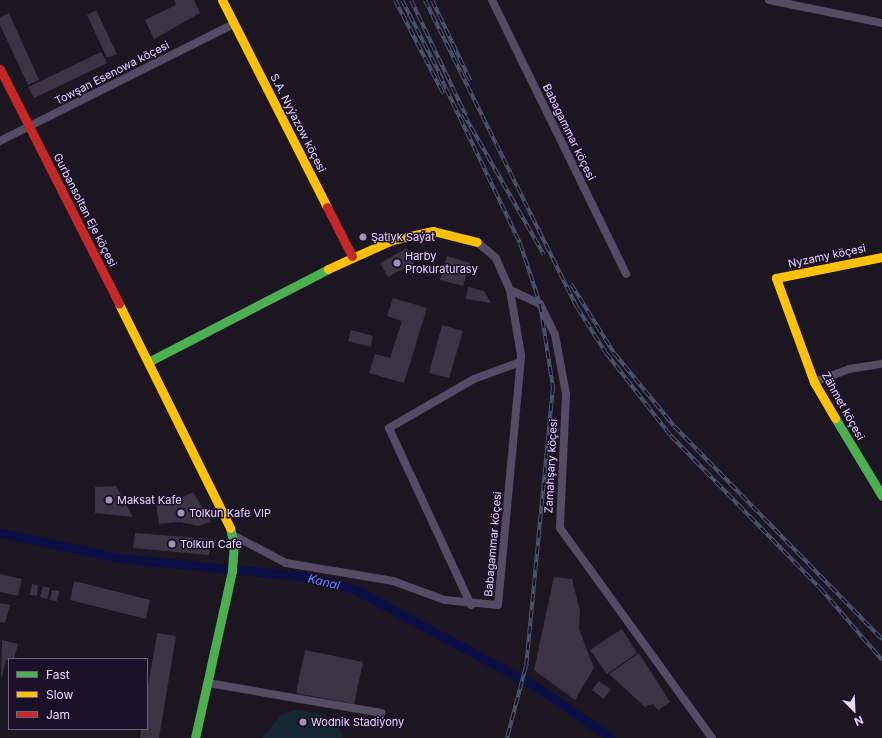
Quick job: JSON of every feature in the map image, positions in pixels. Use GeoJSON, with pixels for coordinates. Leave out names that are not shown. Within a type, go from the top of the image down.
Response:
{"type":"FeatureCollection","features":[{"type":"Feature","properties":{"kind":"street","name":"S.A. Nyýazow köçesi"},"geometry":{"type":"LineString","coordinates":[[222,0],[352,256]]}},
{"type":"Feature","properties":{"kind":"street"},"geometry":{"type":"LineString","coordinates":[[769,0],[882,23]]}},
{"type":"Feature","properties":{"kind":"street","name":"Babagammar köçesi"},"geometry":{"type":"LineString","coordinates":[[495,1],[626,274]]}},
{"type":"Feature","properties":{"kind":"street","name":"Towşan Esenowa köçesi"},"geometry":{"type":"LineString","coordinates":[[0,141],[234,24]]}},
{"type":"Feature","properties":{"kind":"street","name":"Gurbansoltan Eje köçesi"},"geometry":{"type":"LineString","coordinates":[[0,69],[227,517],[234,545],[225,604],[208,683]]}},
{"type":"Feature","properties":{"kind":"street"},"geometry":{"type":"LineString","coordinates":[[148,362],[352,256],[392,240],[434,231],[477,242]]}},
{"type":"Feature","properties":{"kind":"street","name":"Babagammar köçesi"},"geometry":{"type":"LineString","coordinates":[[231,534],[286,562],[393,581],[445,600],[471,605],[498,605],[520,362],[510,290],[496,258],[477,242]]}},
{"type":"Feature","properties":{"kind":"street","name":"Nyzamy köçesi"},"geometry":{"type":"LineString","coordinates":[[776,278],[882,257]]}},
{"type":"Feature","properties":{"kind":"street","name":"Zähmet köçesi"},"geometry":{"type":"LineString","coordinates":[[776,278],[814,382],[882,496]]}},
{"type":"Feature","properties":{"kind":"street","name":"Zamahşary köçesi"},"geometry":{"type":"LineString","coordinates":[[510,290],[540,304],[555,334],[566,394],[560,528],[712,738]]}},
{"type":"Feature","properties":{"kind":"street"},"geometry":{"type":"LineString","coordinates":[[471,605],[389,428],[474,379],[520,362]]}},
{"type":"Feature","properties":{"kind":"street"},"geometry":{"type":"LineString","coordinates":[[814,382],[849,369],[882,364]]}},
{"type":"Feature","properties":{"kind":"street"},"geometry":{"type":"LineString","coordinates":[[195,738],[208,683],[381,713]]}},
{"type":"Feature","properties":{"kind":"shaded area","name":"Wodnik Stadiýony"},"geometry":{"type":"Polygon","coordinates":[[[296,710],[324,715],[339,728],[344,738],[262,738],[282,714],[296,710]]]}},
{"type":"Feature","properties":{"kind":"building"},"geometry":{"type":"Polygon","coordinates":[[[174,0],[194,0],[200,13],[154,39],[145,20],[176,5],[174,0]]]}},
{"type":"Feature","properties":{"kind":"building"},"geometry":{"type":"Polygon","coordinates":[[[96,10],[117,54],[107,58],[87,15],[96,10]]]}},
{"type":"Feature","properties":{"kind":"building"},"geometry":{"type":"Polygon","coordinates":[[[9,13],[39,80],[28,85],[0,25],[0,17],[9,13]]]}},
{"type":"Feature","properties":{"kind":"building"},"geometry":{"type":"Polygon","coordinates":[[[101,52],[107,63],[34,98],[28,87],[101,52]]]}},
{"type":"Feature","properties":{"kind":"building","name":"Harby Prokuraturasy"},"geometry":{"type":"Polygon","coordinates":[[[407,248],[414,263],[388,277],[380,263],[407,248]]]}},
{"type":"Feature","properties":{"kind":"building"},"geometry":{"type":"Polygon","coordinates":[[[447,256],[470,263],[463,286],[440,280],[447,256]]]}},
{"type":"Feature","properties":{"kind":"building"},"geometry":{"type":"Polygon","coordinates":[[[468,287],[484,291],[491,303],[466,299],[468,287]]]}},
{"type":"Feature","properties":{"kind":"building"},"geometry":{"type":"Polygon","coordinates":[[[393,298],[427,308],[404,383],[369,373],[375,354],[390,358],[402,321],[387,316],[393,298]]]}},
{"type":"Feature","properties":{"kind":"building"},"geometry":{"type":"Polygon","coordinates":[[[442,325],[463,331],[449,378],[429,373],[442,325]]]}},
{"type":"Feature","properties":{"kind":"building"},"geometry":{"type":"Polygon","coordinates":[[[351,330],[373,336],[371,347],[348,341],[351,330]]]}},
{"type":"Feature","properties":{"kind":"building","name":"Maksat Kafe"},"geometry":{"type":"Polygon","coordinates":[[[116,486],[133,517],[95,513],[95,487],[116,486]]]}},
{"type":"Feature","properties":{"kind":"building","name":"Tolkun Kafe VIP"},"geometry":{"type":"Polygon","coordinates":[[[193,492],[211,522],[198,526],[180,522],[159,524],[156,504],[178,500],[193,492]]]}},
{"type":"Feature","properties":{"kind":"building","name":"Tolkun Cafe"},"geometry":{"type":"Polygon","coordinates":[[[135,533],[211,539],[209,555],[133,548],[135,533]]]}},
{"type":"Feature","properties":{"kind":"building"},"geometry":{"type":"Polygon","coordinates":[[[0,574],[22,579],[18,596],[0,592],[0,574]]]}},
{"type":"Feature","properties":{"kind":"building"},"geometry":{"type":"Polygon","coordinates":[[[554,577],[572,579],[580,611],[579,629],[594,668],[575,700],[534,670],[554,577]]]}},
{"type":"Feature","properties":{"kind":"building"},"geometry":{"type":"Polygon","coordinates":[[[74,581],[150,600],[146,619],[70,600],[74,581]]]}},
{"type":"Feature","properties":{"kind":"building"},"geometry":{"type":"Polygon","coordinates":[[[32,584],[38,585],[37,596],[30,595],[32,584]]]}},
{"type":"Feature","properties":{"kind":"building"},"geometry":{"type":"Polygon","coordinates":[[[43,586],[50,588],[47,599],[40,597],[43,586]]]}},
{"type":"Feature","properties":{"kind":"building"},"geometry":{"type":"Polygon","coordinates":[[[52,590],[59,591],[57,601],[50,600],[52,590]]]}},
{"type":"Feature","properties":{"kind":"building"},"geometry":{"type":"Polygon","coordinates":[[[0,603],[10,605],[5,623],[0,622],[0,603]]]}},
{"type":"Feature","properties":{"kind":"building"},"geometry":{"type":"Polygon","coordinates":[[[622,629],[637,653],[607,674],[590,650],[622,629]]]}},
{"type":"Feature","properties":{"kind":"building"},"geometry":{"type":"Polygon","coordinates":[[[157,633],[176,636],[159,738],[140,738],[141,730],[148,730],[148,687],[157,633]]]}},
{"type":"Feature","properties":{"kind":"building"},"geometry":{"type":"Polygon","coordinates":[[[2,640],[18,644],[14,658],[8,658],[8,660],[6,660],[1,679],[2,640]]]}},
{"type":"Feature","properties":{"kind":"building"},"geometry":{"type":"Polygon","coordinates":[[[305,650],[363,662],[354,704],[296,693],[305,650]]]}},
{"type":"Feature","properties":{"kind":"building"},"geometry":{"type":"Polygon","coordinates":[[[639,653],[670,702],[658,710],[653,704],[645,707],[609,674],[639,653]]]}},
{"type":"Feature","properties":{"kind":"building"},"geometry":{"type":"Polygon","coordinates":[[[599,681],[611,689],[604,699],[592,690],[599,681]]]}},
{"type":"Feature","properties":{"kind":"waterway","name":"Kanal"},"geometry":{"type":"LineString","coordinates":[[0,533],[119,558],[300,576],[354,589],[537,687],[611,738]]}},
{"type":"Feature","properties":{"kind":"railway"},"geometry":{"type":"LineString","coordinates":[[395,0],[443,93]]}},
{"type":"Feature","properties":{"kind":"railway"},"geometry":{"type":"LineString","coordinates":[[402,0],[442,78]]}},
{"type":"Feature","properties":{"kind":"railway"},"geometry":{"type":"LineString","coordinates":[[411,0],[466,116]]}},
{"type":"Feature","properties":{"kind":"railway"},"geometry":{"type":"LineString","coordinates":[[425,0],[577,307],[606,353],[671,436],[820,588],[882,660]]}},
{"type":"Feature","properties":{"kind":"railway"},"geometry":{"type":"LineString","coordinates":[[432,0],[470,80]]}},
{"type":"Feature","properties":{"kind":"railway"},"geometry":{"type":"LineString","coordinates":[[439,74],[520,243],[540,304],[553,387],[526,666],[507,738]]}},
{"type":"Feature","properties":{"kind":"railway"},"geometry":{"type":"LineString","coordinates":[[463,113],[544,255]]}},
{"type":"Feature","properties":{"kind":"railway"},"geometry":{"type":"LineString","coordinates":[[571,284],[614,353],[674,426],[882,639]]}},
{"type":"Feature","properties":{"kind":"traffic: fast"},"geometry":{"type":"LineString","coordinates":[[148,362],[328,269]]}},
{"type":"Feature","properties":{"kind":"traffic: fast"},"geometry":{"type":"LineString","coordinates":[[835,418],[882,496]]}},
{"type":"Feature","properties":{"kind":"traffic: fast"},"geometry":{"type":"LineString","coordinates":[[195,738],[232,571],[234,545],[230,528]]}},
{"type":"Feature","properties":{"kind":"traffic: slow"},"geometry":{"type":"LineString","coordinates":[[222,0],[327,207]]}},
{"type":"Feature","properties":{"kind":"traffic: slow"},"geometry":{"type":"LineString","coordinates":[[328,269],[392,240],[433,231],[477,242]]}},
{"type":"Feature","properties":{"kind":"traffic: slow"},"geometry":{"type":"LineString","coordinates":[[835,418],[814,382],[776,278],[882,257]]}},
{"type":"Feature","properties":{"kind":"traffic: slow"},"geometry":{"type":"LineString","coordinates":[[119,304],[230,528]]}},
{"type":"Feature","properties":{"kind":"traffic: jam"},"geometry":{"type":"LineString","coordinates":[[0,69],[119,304]]}},
{"type":"Feature","properties":{"kind":"traffic: jam"},"geometry":{"type":"LineString","coordinates":[[327,207],[352,256]]}},
{"type":"Feature","properties":{"kind":"place","name":"Şatlyk Saýat"},"geometry":{"type":"Point","coordinates":[363,237]}},
{"type":"Feature","properties":{"kind":"place","name":"Harby Prokuraturasy"},"geometry":{"type":"Point","coordinates":[397,263]}},
{"type":"Feature","properties":{"kind":"place","name":"Maksat Kafe"},"geometry":{"type":"Point","coordinates":[109,500]}},
{"type":"Feature","properties":{"kind":"place","name":"Tolkun Kafe VIP"},"geometry":{"type":"Point","coordinates":[181,513]}},
{"type":"Feature","properties":{"kind":"place","name":"Tolkun Cafe"},"geometry":{"type":"Point","coordinates":[172,544]}},
{"type":"Feature","properties":{"kind":"place","name":"Wodnik Stadiýony"},"geometry":{"type":"Point","coordinates":[303,722]}}]}
